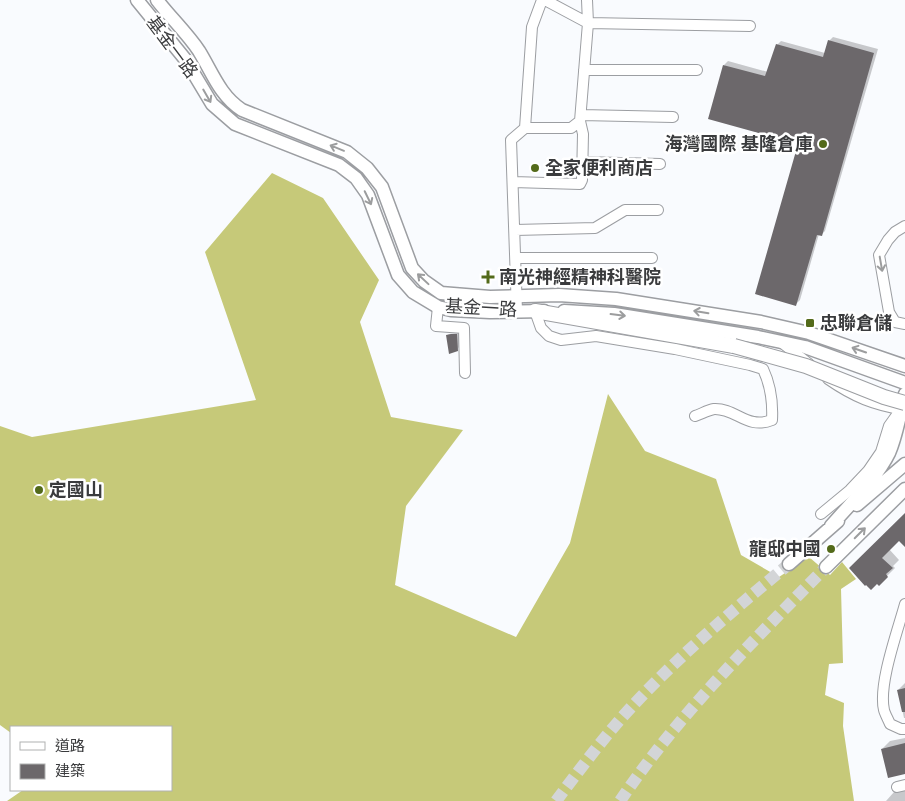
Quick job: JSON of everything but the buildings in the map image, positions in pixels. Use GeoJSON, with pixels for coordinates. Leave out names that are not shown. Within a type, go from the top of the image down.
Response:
{"type":"FeatureCollection","features":[{"type":"Feature","properties":{"kind":"highway"},"geometry":{"type":"LineString","coordinates":[[534,311],[734,346],[806,366],[884,397],[904,408]]}},
{"type":"Feature","properties":{"kind":"main road","name":"基金一路"},"geometry":{"type":"LineString","coordinates":[[137,0],[185,59],[212,104],[226,118],[235,124],[339,165],[356,178],[368,195],[398,275],[413,292],[438,307],[480,312],[534,311],[614,314],[758,336],[805,348],[905,383]]}},
{"type":"Feature","properties":{"kind":"main road","name":"基金一路"},"geometry":{"type":"LineString","coordinates":[[156,0],[198,50],[224,95],[236,106],[347,152],[367,168],[382,187],[412,268],[424,281],[441,293],[490,297],[560,295],[616,299],[786,327],[905,366]]}},
{"type":"Feature","properties":{"kind":"main road"},"geometry":{"type":"LineString","coordinates":[[534,296],[534,311]]}},
{"type":"Feature","properties":{"kind":"main road"},"geometry":{"type":"LineString","coordinates":[[780,342],[786,327]]}},
{"type":"Feature","properties":{"kind":"main road"},"geometry":{"type":"LineString","coordinates":[[831,526],[882,465],[892,444],[904,408],[905,394]]}},
{"type":"Feature","properties":{"kind":"main road"},"geometry":{"type":"LineString","coordinates":[[789,564],[905,464]]}},
{"type":"Feature","properties":{"kind":"main road"},"geometry":{"type":"LineString","coordinates":[[826,567],[905,489]]}},
{"type":"Feature","properties":{"kind":"street"},"geometry":{"type":"LineString","coordinates":[[525,128],[532,27],[544,0],[588,23],[750,26]]}},
{"type":"Feature","properties":{"kind":"street"},"geometry":{"type":"LineString","coordinates":[[513,182],[580,184],[582,180],[583,134],[581,118],[588,23],[587,0]]}},
{"type":"Feature","properties":{"kind":"street"},"geometry":{"type":"LineString","coordinates":[[584,70],[697,70]]}},
{"type":"Feature","properties":{"kind":"street"},"geometry":{"type":"LineString","coordinates":[[517,311],[511,140],[525,128],[571,128],[581,118],[673,117]]}},
{"type":"Feature","properties":{"kind":"street"},"geometry":{"type":"LineString","coordinates":[[582,162],[660,164]]}},
{"type":"Feature","properties":{"kind":"street"},"geometry":{"type":"LineString","coordinates":[[515,230],[595,228],[625,210],[658,210]]}},
{"type":"Feature","properties":{"kind":"street"},"geometry":{"type":"LineString","coordinates":[[905,226],[892,236],[879,255],[889,312],[895,322],[905,324]]}},
{"type":"Feature","properties":{"kind":"street"},"geometry":{"type":"LineString","coordinates":[[516,258],[652,258]]}},
{"type":"Feature","properties":{"kind":"street"},"geometry":{"type":"LineString","coordinates":[[438,307],[436,326],[464,328],[465,373]]}},
{"type":"Feature","properties":{"kind":"street"},"geometry":{"type":"LineString","coordinates":[[534,311],[541,328],[549,336],[561,340],[596,336],[763,369],[768,379],[773,403],[772,420],[762,424],[747,421],[727,412],[714,409],[695,416]]}},
{"type":"Feature","properties":{"kind":"street"},"geometry":{"type":"LineString","coordinates":[[780,342],[845,391],[878,405],[904,408]]}},
{"type":"Feature","properties":{"kind":"street"},"geometry":{"type":"LineString","coordinates":[[821,514],[850,490],[868,471],[881,452],[889,426],[904,408]]}},
{"type":"Feature","properties":{"kind":"street"},"geometry":{"type":"LineString","coordinates":[[905,604],[887,671],[884,696],[884,710],[890,724],[905,729]]}},
{"type":"Feature","properties":{"kind":"green space"},"geometry":{"type":"Polygon","coordinates":[[[272,173],[323,198],[379,280],[360,322],[391,417],[463,430],[406,506],[395,585],[516,637],[570,543],[608,394],[645,451],[716,479],[741,555],[779,577],[809,557],[830,575],[842,562],[856,579],[841,589],[843,663],[829,664],[825,695],[844,703],[843,726],[854,801],[7,801],[22,791],[172,791],[172,726],[10,726],[10,732],[0,725],[0,426],[32,437],[256,400],[205,252],[272,173]]]}},
{"type":"Feature","properties":{"kind":"tunnel"},"geometry":{"type":"LineString","coordinates":[[556,801],[607,735],[644,694],[704,636],[789,564]]}},
{"type":"Feature","properties":{"kind":"tunnel"},"geometry":{"type":"LineString","coordinates":[[620,801],[691,709],[744,651],[826,567]]}},
{"type":"Feature","properties":{"kind":"place","name":"海灣國際 基隆倉庫"},"geometry":{"type":"Point","coordinates":[823,144]}},
{"type":"Feature","properties":{"kind":"place","name":"全家便利商店"},"geometry":{"type":"Point","coordinates":[535,168]}},
{"type":"Feature","properties":{"kind":"place","name":"南光神經精神科醫院"},"geometry":{"type":"Point","coordinates":[488,277]}},
{"type":"Feature","properties":{"kind":"place","name":"忠聯倉儲"},"geometry":{"type":"Point","coordinates":[810,323]}},
{"type":"Feature","properties":{"kind":"place","name":"定國山"},"geometry":{"type":"Point","coordinates":[39,490]}},
{"type":"Feature","properties":{"kind":"place","name":"龍邸中國"},"geometry":{"type":"Point","coordinates":[831,549]}}]}
